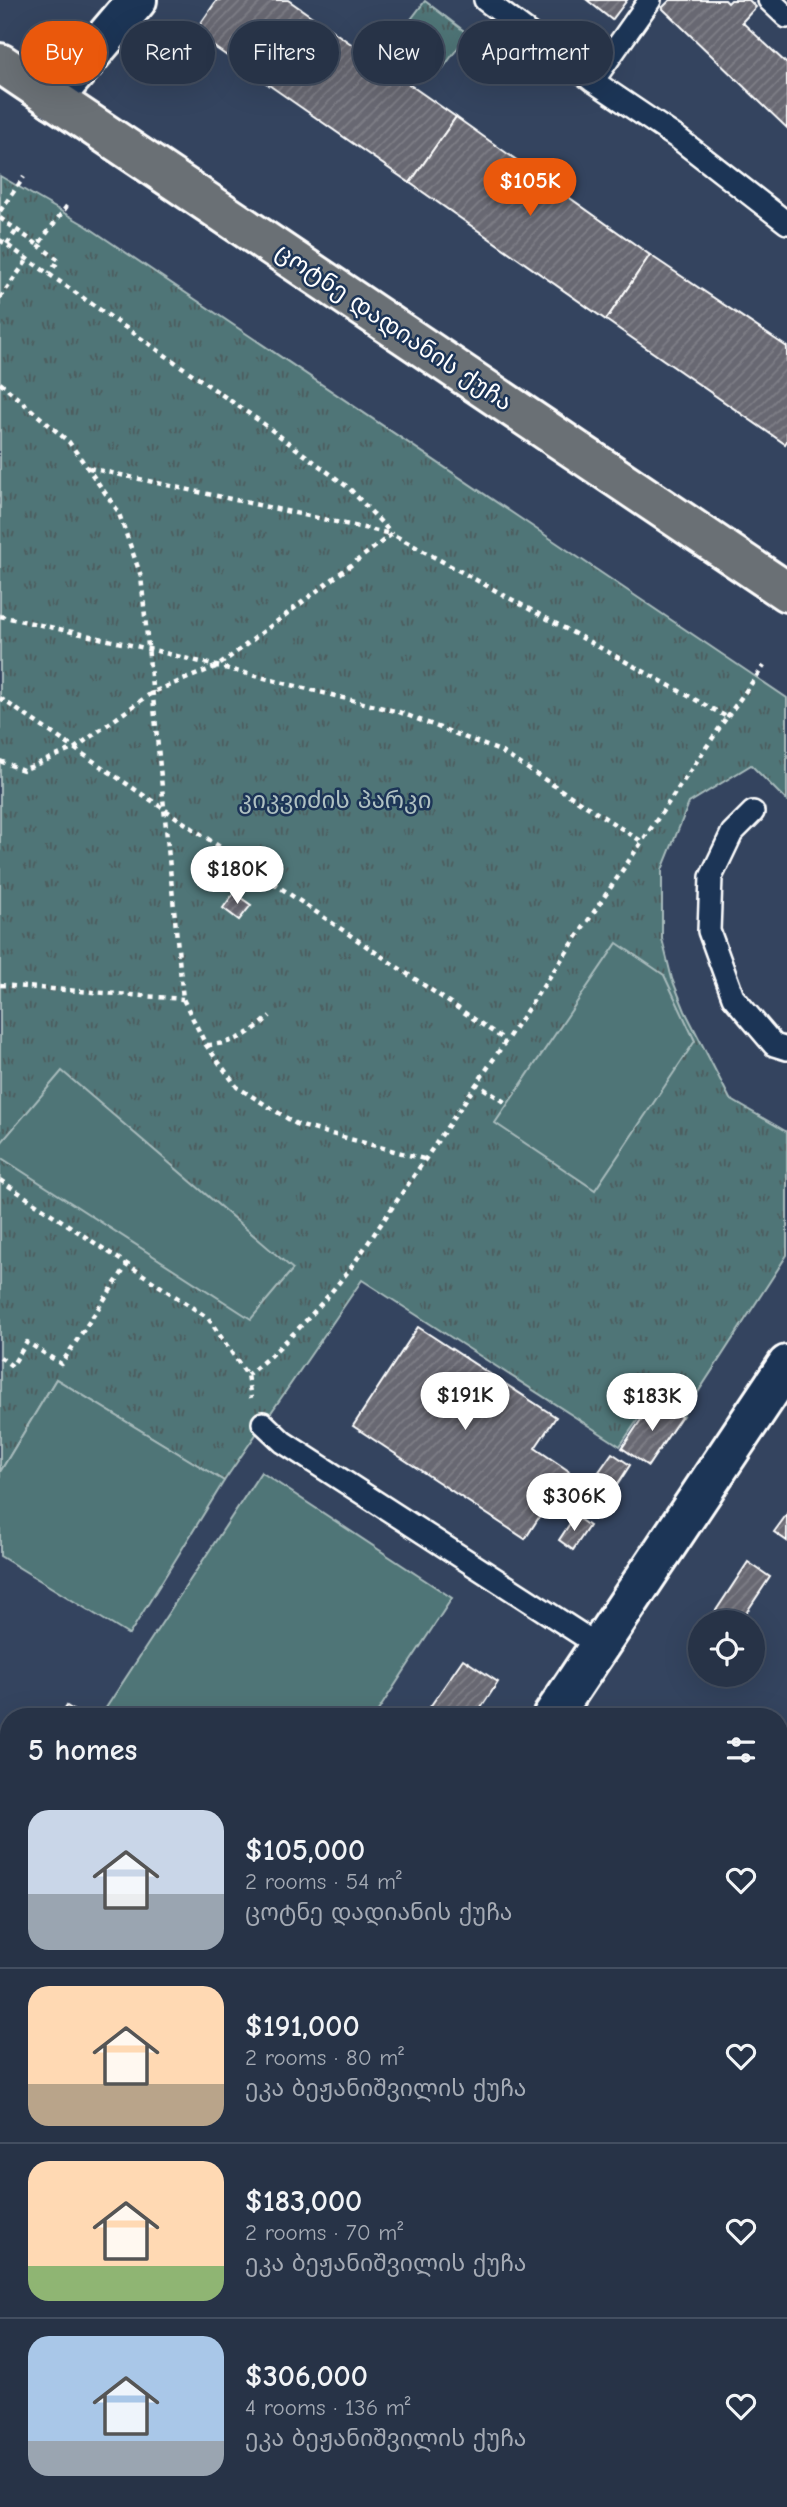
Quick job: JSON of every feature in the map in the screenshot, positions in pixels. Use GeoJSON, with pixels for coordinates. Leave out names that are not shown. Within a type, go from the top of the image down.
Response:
{"type":"FeatureCollection","features":[{"type":"Feature","properties":{"kind":"main road","name":"ცოტნე დადიანის ქუჩა"},"geometry":{"type":"LineString","coordinates":[[0,63],[787,592]]}},
{"type":"Feature","properties":{"kind":"street"},"geometry":{"type":"LineString","coordinates":[[53,99],[136,0]]}},
{"type":"Feature","properties":{"kind":"street"},"geometry":{"type":"LineString","coordinates":[[564,1708],[599,1646],[787,1365]]}},
{"type":"Feature","properties":{"kind":"lane"},"geometry":{"type":"LineString","coordinates":[[485,0],[513,21]]}},
{"type":"Feature","properties":{"kind":"lane"},"geometry":{"type":"LineString","coordinates":[[613,52],[650,0]]}},
{"type":"Feature","properties":{"kind":"lane"},"geometry":{"type":"LineString","coordinates":[[769,0],[787,18]]}},
{"type":"Feature","properties":{"kind":"lane"},"geometry":{"type":"LineString","coordinates":[[599,84],[679,139],[787,223]]}},
{"type":"Feature","properties":{"kind":"lane"},"geometry":{"type":"LineString","coordinates":[[753,812],[732,832],[711,877],[709,931],[733,997],[774,1045],[787,1049]]}},
{"type":"Feature","properties":{"kind":"lane"},"geometry":{"type":"LineString","coordinates":[[263,1423],[283,1442],[599,1646]]}},
{"type":"Feature","properties":{"kind":"path"},"geometry":{"type":"LineString","coordinates":[[0,211],[24,177]]}},
{"type":"Feature","properties":{"kind":"path"},"geometry":{"type":"LineString","coordinates":[[38,245],[67,206]]}},
{"type":"Feature","properties":{"kind":"path"},"geometry":{"type":"LineString","coordinates":[[0,218],[59,260],[49,274]]}},
{"type":"Feature","properties":{"kind":"path"},"geometry":{"type":"LineString","coordinates":[[7,244],[17,230]]}},
{"type":"Feature","properties":{"kind":"path"},"geometry":{"type":"LineString","coordinates":[[0,240],[327,471],[349,488],[392,534]]}},
{"type":"Feature","properties":{"kind":"path"},"geometry":{"type":"LineString","coordinates":[[0,298],[28,259]]}},
{"type":"Feature","properties":{"kind":"path"},"geometry":{"type":"LineString","coordinates":[[0,383],[69,442],[118,511],[142,576],[183,999],[206,1045],[237,1087],[298,1125],[424,1158]]}},
{"type":"Feature","properties":{"kind":"path"},"geometry":{"type":"LineString","coordinates":[[88,468],[392,534],[727,717]]}},
{"type":"Feature","properties":{"kind":"path"},"geometry":{"type":"LineString","coordinates":[[0,761],[23,770],[75,748],[153,692],[218,666],[392,534]]}},
{"type":"Feature","properties":{"kind":"path"},"geometry":{"type":"LineString","coordinates":[[0,616],[149,649],[399,712],[500,751],[641,841]]}},
{"type":"Feature","properties":{"kind":"path"},"geometry":{"type":"LineString","coordinates":[[0,1180],[208,1318],[247,1375],[271,1357],[330,1295],[353,1265],[641,841],[764,666]]}},
{"type":"Feature","properties":{"kind":"path"},"geometry":{"type":"LineString","coordinates":[[0,698],[505,1040]]}},
{"type":"Feature","properties":{"kind":"path"},"geometry":{"type":"LineString","coordinates":[[0,985],[183,999]]}},
{"type":"Feature","properties":{"kind":"path"},"geometry":{"type":"LineString","coordinates":[[206,1045],[224,1044],[253,1032],[270,1016]]}},
{"type":"Feature","properties":{"kind":"path"},"geometry":{"type":"LineString","coordinates":[[475,1083],[508,1104]]}},
{"type":"Feature","properties":{"kind":"path"},"geometry":{"type":"LineString","coordinates":[[0,1357],[12,1366],[27,1342],[61,1364],[128,1265]]}},
{"type":"Feature","properties":{"kind":"green space"},"geometry":{"type":"Polygon","coordinates":[[[425,1],[458,26],[458,48],[444,67],[444,21],[410,21],[425,1]]]}},
{"type":"Feature","properties":{"kind":"green space","name":"კიკვიძის პარკი"},"geometry":{"type":"Polygon","coordinates":[[[0,176],[85,225],[787,698],[787,801],[751,765],[689,803],[662,870],[662,939],[672,979],[685,1011],[730,1099],[787,1132],[787,1255],[682,1417],[654,1396],[620,1446],[362,1280],[224,1481],[56,1379],[0,1472],[0,176]]]}},
{"type":"Feature","properties":{"kind":"green space"},"geometry":{"type":"Polygon","coordinates":[[[617,943],[664,975],[695,1041],[595,1190],[495,1123],[617,943]]]}},
{"type":"Feature","properties":{"kind":"green space"},"geometry":{"type":"Polygon","coordinates":[[[62,1071],[293,1269],[251,1319],[0,1157],[0,1144],[62,1071]]]}},
{"type":"Feature","properties":{"kind":"green space"},"geometry":{"type":"Polygon","coordinates":[[[56,1379],[224,1481],[129,1635],[0,1556],[0,1472],[56,1379]]]}},
{"type":"Feature","properties":{"kind":"green space"},"geometry":{"type":"Polygon","coordinates":[[[261,1472],[452,1598],[380,1708],[106,1708],[261,1472]]]}},
{"type":"Feature","properties":{"kind":"building"},"geometry":{"type":"Polygon","coordinates":[[[217,0],[288,0],[318,21],[229,21],[229,57],[215,48],[215,21],[202,21],[217,0]]]}},
{"type":"Feature","properties":{"kind":"building"},"geometry":{"type":"Polygon","coordinates":[[[587,0],[627,0],[612,20],[587,0]]]}},
{"type":"Feature","properties":{"kind":"building"},"geometry":{"type":"Polygon","coordinates":[[[670,0],[725,0],[728,3],[731,0],[749,0],[756,7],[742,22],[787,64],[787,128],[662,8],[670,0]]]}},
{"type":"Feature","properties":{"kind":"building"},"geometry":{"type":"Polygon","coordinates":[[[339,36],[353,45],[353,84],[409,84],[456,117],[410,183],[267,84],[339,84],[339,36]]]}},
{"type":"Feature","properties":{"kind":"building"},"geometry":{"type":"Polygon","coordinates":[[[456,117],[650,255],[606,320],[410,183],[456,117]]]}},
{"type":"Feature","properties":{"kind":"building"},"geometry":{"type":"Polygon","coordinates":[[[650,255],[787,347],[785,444],[606,320],[650,255]]]}},
{"type":"Feature","properties":{"kind":"building"},"geometry":{"type":"Polygon","coordinates":[[[234,893],[251,905],[239,920],[223,908],[234,893]]]}},
{"type":"Feature","properties":{"kind":"building"},"geometry":{"type":"Polygon","coordinates":[[[418,1327],[556,1417],[535,1448],[569,1471],[525,1539],[353,1426],[418,1327]]]}},
{"type":"Feature","properties":{"kind":"building"},"geometry":{"type":"Polygon","coordinates":[[[655,1399],[681,1417],[648,1466],[622,1448],[655,1399]]]}},
{"type":"Feature","properties":{"kind":"building"},"geometry":{"type":"Polygon","coordinates":[[[612,1453],[630,1465],[610,1496],[591,1483],[612,1453]]]}},
{"type":"Feature","properties":{"kind":"building"},"geometry":{"type":"Polygon","coordinates":[[[787,1514],[787,1541],[774,1532],[787,1514]]]}},
{"type":"Feature","properties":{"kind":"building"},"geometry":{"type":"Polygon","coordinates":[[[575,1516],[589,1526],[573,1550],[559,1540],[575,1516]]]}},
{"type":"Feature","properties":{"kind":"building"},"geometry":{"type":"Polygon","coordinates":[[[748,1562],[770,1577],[748,1610],[716,1610],[748,1562]]]}},
{"type":"Feature","properties":{"kind":"building"},"geometry":{"type":"Polygon","coordinates":[[[463,1659],[498,1682],[481,1708],[429,1708],[463,1659]]]}}]}
